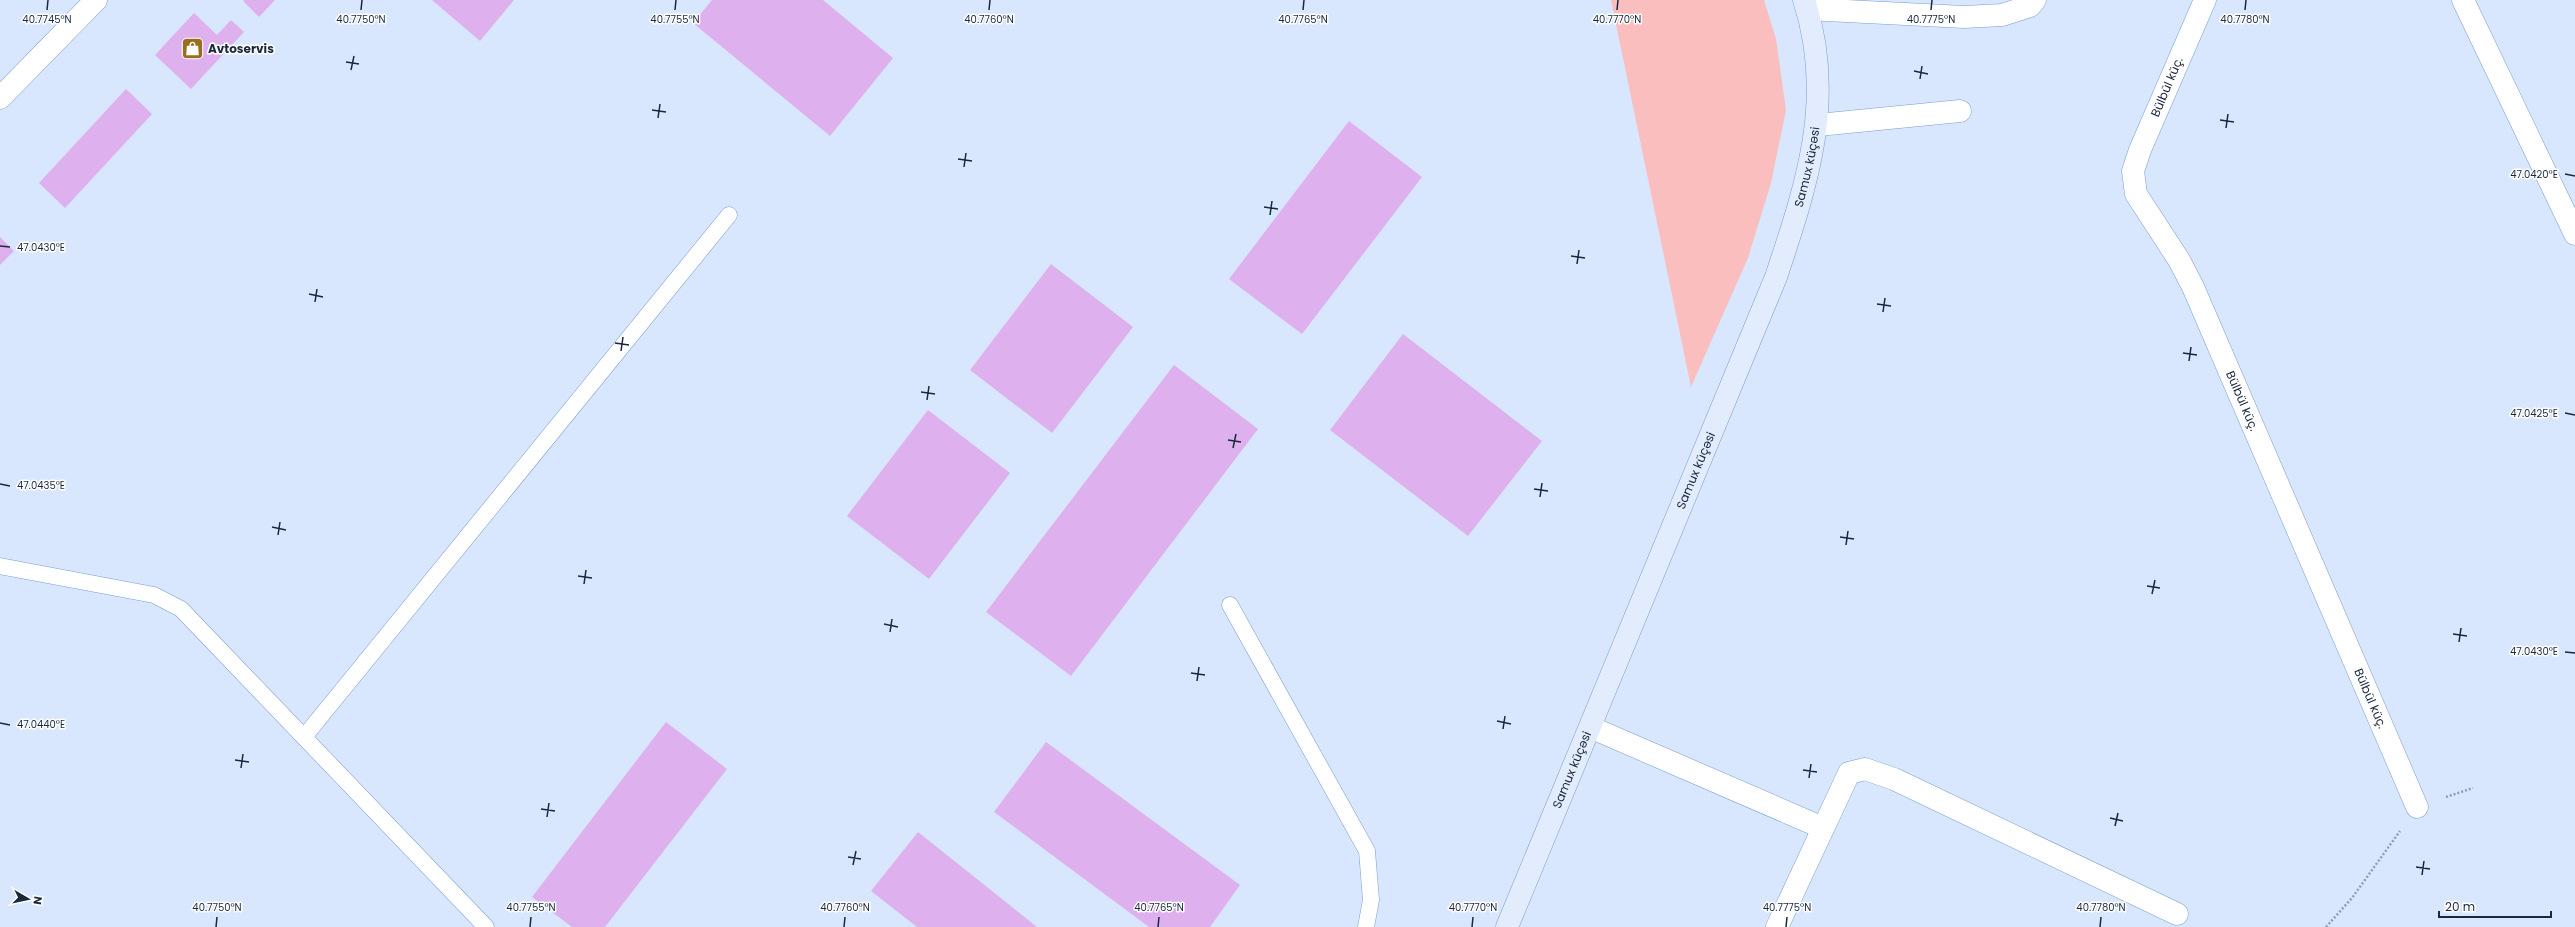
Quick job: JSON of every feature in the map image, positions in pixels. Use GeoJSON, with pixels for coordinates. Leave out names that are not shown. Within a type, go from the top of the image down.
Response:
{"type":"FeatureCollection","features":[{"type":"Feature","properties":{"kind":"main road","name":"Samux küçəsi"},"geometry":{"type":"LineString","coordinates":[[1507,927],[1776,277],[1804,194],[1818,125],[1817,63],[1806,4]]}},
{"type":"Feature","properties":{"kind":"street"},"geometry":{"type":"LineString","coordinates":[[0,98],[96,0]]}},
{"type":"Feature","properties":{"kind":"street"},"geometry":{"type":"LineString","coordinates":[[1806,4],[1964,17],[2002,15],[2030,6],[2035,0]]}},
{"type":"Feature","properties":{"kind":"street","name":"Bülbül küç."},"geometry":{"type":"LineString","coordinates":[[2204,0],[2140,150],[2133,171],[2136,194],[2179,260],[2193,288],[2417,808]]}},
{"type":"Feature","properties":{"kind":"street"},"geometry":{"type":"LineString","coordinates":[[2463,0],[2575,234]]}},
{"type":"Feature","properties":{"kind":"street"},"geometry":{"type":"LineString","coordinates":[[1818,125],[1960,111]]}},
{"type":"Feature","properties":{"kind":"street"},"geometry":{"type":"LineString","coordinates":[[1590,727],[1823,828]]}},
{"type":"Feature","properties":{"kind":"street"},"geometry":{"type":"LineString","coordinates":[[1777,927],[1849,773],[1865,769],[1894,779],[2177,914]]}},
{"type":"Feature","properties":{"kind":"lane"},"geometry":{"type":"LineString","coordinates":[[304,737],[729,214]]}},
{"type":"Feature","properties":{"kind":"lane"},"geometry":{"type":"LineString","coordinates":[[0,566],[154,595],[181,609],[486,927]]}},
{"type":"Feature","properties":{"kind":"lane"},"geometry":{"type":"LineString","coordinates":[[1230,605],[1367,851],[1371,900],[1366,927]]}},
{"type":"Feature","properties":{"kind":"path"},"geometry":{"type":"LineString","coordinates":[[2326,927],[2352,898],[2417,808],[2473,788]]}},
{"type":"Feature","properties":{"kind":"shaded area"},"geometry":{"type":"Polygon","coordinates":[[[1611,0],[1764,0],[1776,39],[1786,110],[1771,183],[1748,258],[1691,387],[1611,0]]]}},
{"type":"Feature","properties":{"kind":"building"},"geometry":{"type":"Polygon","coordinates":[[[275,0],[259,17],[243,1],[275,0]]]}},
{"type":"Feature","properties":{"kind":"building"},"geometry":{"type":"Polygon","coordinates":[[[432,0],[514,0],[480,41],[432,0]]]}},
{"type":"Feature","properties":{"kind":"building"},"geometry":{"type":"Polygon","coordinates":[[[712,0],[823,0],[893,58],[830,136],[693,23],[712,0]]]}},
{"type":"Feature","properties":{"kind":"building"},"geometry":{"type":"Polygon","coordinates":[[[194,13],[217,35],[231,20],[244,32],[191,89],[155,55],[194,13]]]}},
{"type":"Feature","properties":{"kind":"building"},"geometry":{"type":"Polygon","coordinates":[[[126,89],[152,114],[65,208],[39,183],[126,89]]]}},
{"type":"Feature","properties":{"kind":"building"},"geometry":{"type":"Polygon","coordinates":[[[1349,121],[1422,177],[1302,334],[1229,279],[1349,121]]]}},
{"type":"Feature","properties":{"kind":"building"},"geometry":{"type":"Polygon","coordinates":[[[0,237],[14,251],[0,265],[0,237]]]}},
{"type":"Feature","properties":{"kind":"building"},"geometry":{"type":"Polygon","coordinates":[[[1051,264],[1133,327],[1052,433],[970,370],[1051,264]]]}},
{"type":"Feature","properties":{"kind":"building"},"geometry":{"type":"Polygon","coordinates":[[[1403,334],[1542,441],[1468,536],[1330,430],[1403,334]]]}},
{"type":"Feature","properties":{"kind":"building"},"geometry":{"type":"Polygon","coordinates":[[[1174,365],[1258,429],[1071,676],[986,612],[1174,365]]]}},
{"type":"Feature","properties":{"kind":"building"},"geometry":{"type":"Polygon","coordinates":[[[928,410],[1010,473],[929,579],[847,516],[928,410]]]}},
{"type":"Feature","properties":{"kind":"building"},"geometry":{"type":"Polygon","coordinates":[[[666,722],[727,769],[605,927],[572,927],[532,897],[666,722]]]}},
{"type":"Feature","properties":{"kind":"building"},"geometry":{"type":"Polygon","coordinates":[[[1046,742],[1240,885],[1210,927],[1149,927],[994,812],[1046,742]]]}},
{"type":"Feature","properties":{"kind":"building"},"geometry":{"type":"Polygon","coordinates":[[[918,832],[1037,927],[917,927],[871,891],[918,832]]]}},
{"type":"Feature","properties":{"kind":"place","name":"Avtoservis"},"geometry":{"type":"Point","coordinates":[193,49]}}]}
